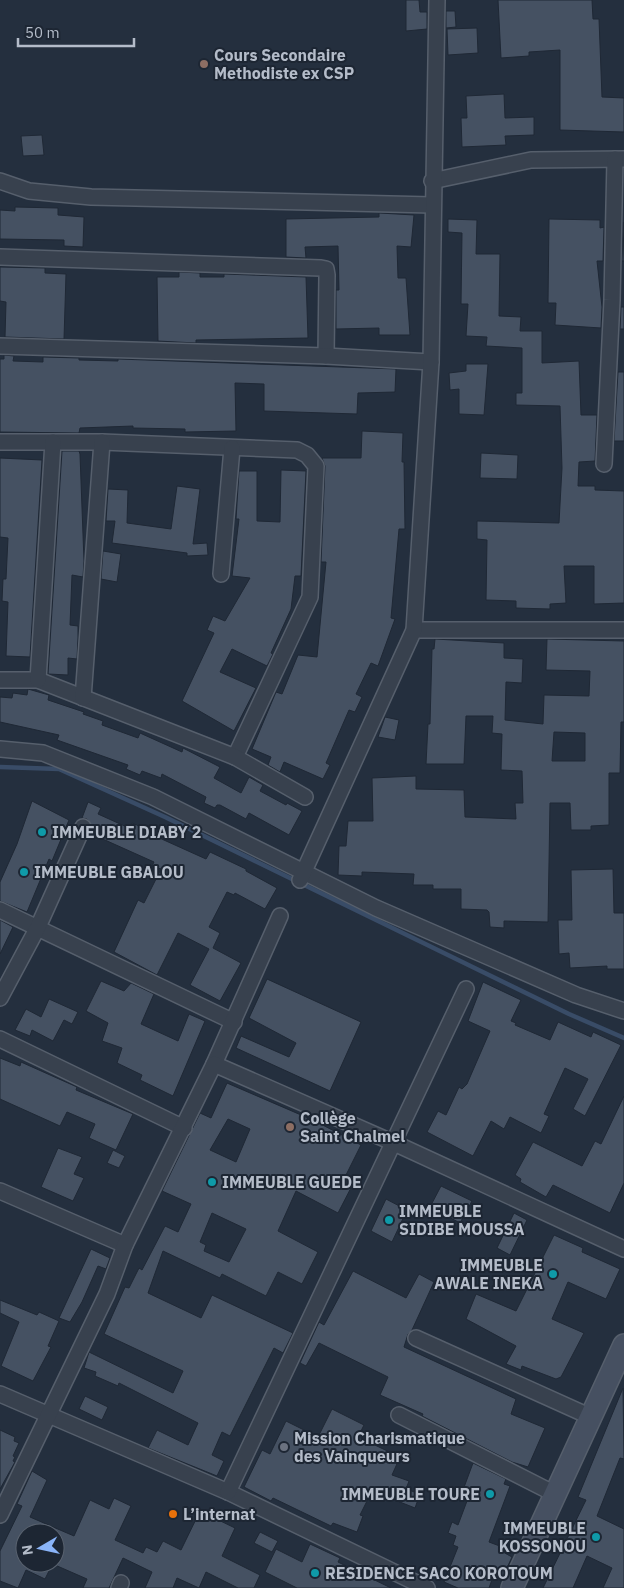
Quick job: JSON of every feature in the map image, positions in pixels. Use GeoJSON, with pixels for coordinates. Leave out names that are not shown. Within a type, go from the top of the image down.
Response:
{"type":"FeatureCollection","features":[{"type":"Feature","properties":{"kind":"street"},"geometry":{"type":"LineString","coordinates":[[301,876],[414,630],[430,362],[432,180],[437,0]]}},
{"type":"Feature","properties":{"kind":"street"},"geometry":{"type":"LineString","coordinates":[[432,180],[531,160],[620,159],[604,464]]}},
{"type":"Feature","properties":{"kind":"street"},"geometry":{"type":"LineString","coordinates":[[0,180],[29,191],[91,197],[432,205]]}},
{"type":"Feature","properties":{"kind":"street"},"geometry":{"type":"LineString","coordinates":[[0,257],[326,269],[326,356]]}},
{"type":"Feature","properties":{"kind":"street"},"geometry":{"type":"LineString","coordinates":[[0,346],[326,356],[430,362]]}},
{"type":"Feature","properties":{"kind":"street"},"geometry":{"type":"LineString","coordinates":[[0,442],[102,442],[297,450],[307,455],[316,466],[310,597],[235,757]]}},
{"type":"Feature","properties":{"kind":"street"},"geometry":{"type":"LineString","coordinates":[[38,680],[53,442]]}},
{"type":"Feature","properties":{"kind":"street"},"geometry":{"type":"LineString","coordinates":[[83,698],[102,442]]}},
{"type":"Feature","properties":{"kind":"street"},"geometry":{"type":"LineString","coordinates":[[221,574],[232,448]]}},
{"type":"Feature","properties":{"kind":"street"},"geometry":{"type":"LineString","coordinates":[[414,630],[624,630]]}},
{"type":"Feature","properties":{"kind":"street"},"geometry":{"type":"LineString","coordinates":[[0,680],[38,680],[235,757],[304,797]]}},
{"type":"Feature","properties":{"kind":"street"},"geometry":{"type":"LineString","coordinates":[[0,749],[43,753],[153,797],[301,876],[576,995],[624,1011]]}},
{"type":"Feature","properties":{"kind":"street"},"geometry":{"type":"LineString","coordinates":[[0,998],[38,927],[83,828]]}},
{"type":"Feature","properties":{"kind":"street"},"geometry":{"type":"LineString","coordinates":[[0,910],[234,1022]]}},
{"type":"Feature","properties":{"kind":"street"},"geometry":{"type":"LineString","coordinates":[[0,1515],[107,1294],[125,1245],[184,1128],[234,1022],[280,916]]}},
{"type":"Feature","properties":{"kind":"street"},"geometry":{"type":"LineString","coordinates":[[228,1492],[466,990]]}},
{"type":"Feature","properties":{"kind":"street"},"geometry":{"type":"LineString","coordinates":[[0,1039],[184,1128]]}},
{"type":"Feature","properties":{"kind":"street"},"geometry":{"type":"LineString","coordinates":[[214,1064],[394,1143],[624,1249]]}},
{"type":"Feature","properties":{"kind":"street"},"geometry":{"type":"LineString","coordinates":[[0,1191],[125,1245]]}},
{"type":"Feature","properties":{"kind":"street"},"geometry":{"type":"LineString","coordinates":[[416,1338],[591,1417]]}},
{"type":"Feature","properties":{"kind":"street"},"geometry":{"type":"LineString","coordinates":[[512,1588],[624,1345]]}},
{"type":"Feature","properties":{"kind":"street"},"geometry":{"type":"LineString","coordinates":[[0,1394],[228,1492],[427,1588]]}},
{"type":"Feature","properties":{"kind":"street"},"geometry":{"type":"LineString","coordinates":[[399,1415],[555,1494]]}},
{"type":"Feature","properties":{"kind":"building"},"geometry":{"type":"Polygon","coordinates":[[[406,0],[419,0],[420,12],[427,12],[427,29],[406,31],[406,0]]]}},
{"type":"Feature","properties":{"kind":"building"},"geometry":{"type":"Polygon","coordinates":[[[498,0],[592,0],[593,19],[599,19],[602,97],[624,98],[624,132],[560,130],[560,50],[529,52],[529,56],[501,58],[498,0]]]}},
{"type":"Feature","properties":{"kind":"building"},"geometry":{"type":"Polygon","coordinates":[[[446,11],[455,11],[456,27],[446,28],[446,11]]]}},
{"type":"Feature","properties":{"kind":"building"},"geometry":{"type":"Polygon","coordinates":[[[477,28],[478,53],[448,55],[447,29],[477,28]]]}},
{"type":"Feature","properties":{"kind":"building"},"geometry":{"type":"Polygon","coordinates":[[[504,94],[505,118],[534,117],[534,135],[505,136],[506,145],[462,147],[461,118],[467,118],[466,96],[504,94]]]}},
{"type":"Feature","properties":{"kind":"building"},"geometry":{"type":"Polygon","coordinates":[[[42,135],[44,155],[23,156],[21,136],[42,135]]]}},
{"type":"Feature","properties":{"kind":"building"},"geometry":{"type":"Polygon","coordinates":[[[15,207],[58,208],[58,215],[84,217],[83,247],[64,246],[64,240],[0,239],[0,210],[15,211],[15,207]]]}},
{"type":"Feature","properties":{"kind":"building"},"geometry":{"type":"Polygon","coordinates":[[[379,213],[414,215],[411,247],[397,246],[398,278],[406,278],[410,335],[379,335],[379,328],[336,329],[336,290],[339,290],[338,246],[305,247],[306,258],[286,257],[286,219],[379,217],[379,213]]]}},
{"type":"Feature","properties":{"kind":"building"},"geometry":{"type":"Polygon","coordinates":[[[448,219],[477,220],[476,254],[500,254],[499,316],[521,317],[520,331],[542,331],[542,363],[579,361],[581,415],[597,415],[595,461],[579,462],[578,486],[595,486],[595,490],[624,491],[624,603],[594,604],[594,566],[564,566],[566,603],[550,604],[550,609],[516,608],[516,601],[486,600],[487,540],[477,539],[477,521],[559,523],[562,468],[560,406],[516,405],[516,393],[522,393],[522,348],[486,346],[487,337],[466,336],[468,304],[461,304],[462,233],[448,232],[448,219]]]}},
{"type":"Feature","properties":{"kind":"building"},"geometry":{"type":"Polygon","coordinates":[[[549,219],[600,220],[600,228],[604,227],[603,261],[597,261],[602,307],[601,328],[555,325],[556,303],[548,303],[549,219]]]}},
{"type":"Feature","properties":{"kind":"building"},"geometry":{"type":"Polygon","coordinates":[[[623,222],[624,261],[622,261],[623,222]]]}},
{"type":"Feature","properties":{"kind":"building"},"geometry":{"type":"Polygon","coordinates":[[[0,267],[45,268],[45,273],[66,274],[64,339],[5,337],[6,302],[0,301],[0,267]]]}},
{"type":"Feature","properties":{"kind":"building"},"geometry":{"type":"Polygon","coordinates":[[[179,272],[200,273],[200,277],[224,277],[224,274],[306,277],[308,338],[196,340],[196,343],[158,341],[157,277],[179,277],[179,272]]]}},
{"type":"Feature","properties":{"kind":"building"},"geometry":{"type":"Polygon","coordinates":[[[621,307],[624,307],[624,329],[620,329],[621,307]]]}},
{"type":"Feature","properties":{"kind":"building"},"geometry":{"type":"Polygon","coordinates":[[[4,355],[14,356],[13,361],[43,362],[43,357],[79,358],[79,360],[118,361],[118,359],[396,369],[395,392],[358,393],[357,414],[264,411],[264,384],[235,383],[236,431],[185,432],[185,429],[133,428],[133,426],[80,428],[79,433],[0,432],[0,359],[4,359],[4,355]]]}},
{"type":"Feature","properties":{"kind":"building"},"geometry":{"type":"Polygon","coordinates":[[[466,364],[488,364],[484,415],[459,414],[459,389],[450,390],[449,373],[466,371],[466,364]]]}},
{"type":"Feature","properties":{"kind":"building"},"geometry":{"type":"Polygon","coordinates":[[[618,372],[624,372],[624,441],[614,441],[618,372]]]}},
{"type":"Feature","properties":{"kind":"building"},"geometry":{"type":"Polygon","coordinates":[[[362,431],[403,433],[402,462],[404,462],[405,529],[399,529],[391,618],[395,619],[378,666],[371,663],[356,694],[362,697],[355,712],[349,710],[326,763],[330,765],[323,779],[284,762],[280,772],[268,765],[271,757],[252,749],[276,692],[282,694],[298,655],[317,657],[326,562],[321,562],[325,466],[322,458],[361,458],[362,431]]]}},
{"type":"Feature","properties":{"kind":"building"},"geometry":{"type":"Polygon","coordinates":[[[62,451],[79,451],[80,454],[84,561],[83,577],[72,575],[70,625],[78,626],[78,638],[77,659],[68,658],[68,675],[48,674],[62,451]]]}},
{"type":"Feature","properties":{"kind":"building"},"geometry":{"type":"Polygon","coordinates":[[[481,453],[518,455],[517,479],[480,478],[481,453]]]}},
{"type":"Feature","properties":{"kind":"building"},"geometry":{"type":"Polygon","coordinates":[[[0,458],[42,460],[30,657],[6,656],[8,602],[2,601],[3,579],[6,579],[8,538],[0,537],[0,458]]]}},
{"type":"Feature","properties":{"kind":"building"},"geometry":{"type":"Polygon","coordinates":[[[281,470],[306,471],[301,576],[295,576],[291,609],[267,666],[232,649],[220,672],[256,688],[234,731],[182,701],[214,633],[207,630],[213,616],[225,621],[250,578],[232,576],[239,519],[236,519],[239,471],[257,471],[257,521],[280,522],[281,470]]]}},
{"type":"Feature","properties":{"kind":"building"},"geometry":{"type":"Polygon","coordinates":[[[177,486],[200,489],[193,544],[207,543],[208,555],[187,556],[187,553],[112,543],[115,521],[106,521],[108,489],[128,490],[127,523],[171,529],[177,486]]]}},
{"type":"Feature","properties":{"kind":"building"},"geometry":{"type":"Polygon","coordinates":[[[103,551],[121,554],[117,582],[101,579],[103,551]]]}},
{"type":"Feature","properties":{"kind":"building"},"geometry":{"type":"Polygon","coordinates":[[[435,639],[504,643],[504,658],[523,659],[522,683],[506,682],[505,720],[543,724],[544,695],[589,696],[590,671],[546,670],[547,639],[624,641],[624,722],[621,722],[620,773],[609,773],[609,825],[591,826],[591,830],[571,830],[570,803],[550,803],[548,922],[504,921],[504,928],[490,927],[489,912],[487,910],[461,909],[461,889],[433,889],[433,885],[413,885],[414,874],[362,872],[362,876],[338,875],[339,846],[346,846],[348,821],[373,821],[372,778],[416,776],[416,789],[464,790],[465,817],[516,819],[515,803],[523,803],[522,771],[501,770],[502,734],[492,733],[493,716],[466,716],[464,764],[426,764],[428,724],[430,724],[432,649],[434,649],[435,639]],[[554,732],[552,761],[585,761],[585,733],[554,732]]]}},
{"type":"Feature","properties":{"kind":"building"},"geometry":{"type":"Polygon","coordinates":[[[28,689],[49,695],[48,700],[84,712],[83,714],[103,721],[102,725],[138,738],[140,733],[182,752],[183,748],[220,767],[214,778],[241,793],[249,777],[263,785],[260,791],[302,811],[289,835],[249,813],[246,819],[220,805],[217,805],[215,808],[204,803],[206,797],[162,774],[161,778],[142,771],[140,775],[126,769],[128,765],[57,740],[59,735],[0,722],[0,697],[12,698],[13,693],[27,695],[28,689]]]}},
{"type":"Feature","properties":{"kind":"building"},"geometry":{"type":"Polygon","coordinates":[[[385,717],[399,720],[395,740],[378,737],[385,717]]]}},
{"type":"Feature","properties":{"kind":"building"},"geometry":{"type":"Polygon","coordinates":[[[32,801],[69,820],[52,861],[49,859],[27,912],[0,901],[0,882],[17,844],[32,801]]]}},
{"type":"Feature","properties":{"kind":"building"},"geometry":{"type":"Polygon","coordinates":[[[88,802],[101,808],[98,814],[129,828],[132,823],[157,834],[155,836],[206,859],[210,852],[246,869],[246,871],[277,888],[265,909],[235,893],[234,895],[227,892],[209,927],[220,933],[213,948],[241,963],[220,1001],[190,985],[209,949],[178,933],[157,975],[114,952],[138,900],[144,903],[161,869],[152,866],[154,862],[96,836],[99,828],[92,826],[87,819],[82,818],[88,802]]]}},
{"type":"Feature","properties":{"kind":"building"},"geometry":{"type":"Polygon","coordinates":[[[613,869],[614,913],[624,913],[624,969],[607,969],[607,966],[570,968],[569,953],[559,954],[558,920],[572,920],[571,870],[613,869]]]}},
{"type":"Feature","properties":{"kind":"building"},"geometry":{"type":"Polygon","coordinates":[[[0,920],[13,927],[0,954],[0,920]]]}},
{"type":"Feature","properties":{"kind":"building"},"geometry":{"type":"Polygon","coordinates":[[[267,979],[361,1022],[330,1091],[236,1048],[241,1036],[289,1057],[296,1043],[249,1018],[267,979]]]}},
{"type":"Feature","properties":{"kind":"building"},"geometry":{"type":"Polygon","coordinates":[[[101,981],[124,991],[131,983],[154,994],[141,1024],[178,1041],[189,1014],[205,1021],[173,1096],[140,1080],[142,1075],[117,1063],[122,1048],[102,1041],[108,1023],[86,1011],[101,981]]]}},
{"type":"Feature","properties":{"kind":"building"},"geometry":{"type":"Polygon","coordinates":[[[483,982],[521,1000],[511,1021],[516,1023],[515,1025],[550,1040],[558,1022],[591,1037],[593,1032],[621,1045],[585,1116],[573,1109],[588,1079],[565,1068],[544,1114],[549,1116],[541,1133],[510,1117],[504,1129],[491,1121],[473,1156],[427,1132],[438,1111],[446,1115],[459,1087],[462,1089],[467,1084],[490,1031],[468,1021],[483,982]]]}},
{"type":"Feature","properties":{"kind":"building"},"geometry":{"type":"Polygon","coordinates":[[[49,999],[78,1012],[72,1024],[64,1020],[53,1041],[32,1030],[30,1036],[15,1030],[26,1009],[41,1017],[49,999]]]}},
{"type":"Feature","properties":{"kind":"building"},"geometry":{"type":"Polygon","coordinates":[[[0,1058],[20,1066],[21,1062],[77,1087],[76,1090],[133,1114],[116,1150],[89,1138],[95,1124],[67,1112],[60,1126],[0,1099],[0,1058]]]}},
{"type":"Feature","properties":{"kind":"building"},"geometry":{"type":"Polygon","coordinates":[[[227,1083],[315,1121],[361,1145],[345,1177],[354,1182],[338,1213],[296,1191],[278,1231],[318,1252],[302,1284],[278,1272],[266,1296],[222,1274],[220,1278],[163,1251],[148,1293],[201,1318],[212,1295],[293,1333],[283,1353],[274,1348],[230,1436],[222,1432],[212,1455],[224,1461],[217,1476],[148,1448],[157,1430],[188,1445],[198,1423],[119,1383],[118,1386],[95,1376],[96,1372],[84,1368],[89,1352],[173,1393],[183,1371],[104,1334],[125,1287],[129,1288],[139,1268],[142,1270],[165,1226],[178,1232],[191,1204],[162,1191],[200,1113],[211,1118],[227,1083]],[[228,1119],[210,1150],[236,1162],[250,1129],[228,1119]],[[212,1213],[200,1242],[206,1245],[204,1251],[229,1262],[246,1229],[212,1213]]]}},
{"type":"Feature","properties":{"kind":"building"},"geometry":{"type":"Polygon","coordinates":[[[624,1096],[624,1183],[610,1213],[553,1185],[546,1197],[520,1182],[521,1179],[515,1175],[533,1142],[582,1166],[595,1141],[601,1144],[624,1096]]]}},
{"type":"Feature","properties":{"kind":"building"},"geometry":{"type":"Polygon","coordinates":[[[58,1148],[82,1157],[74,1174],[84,1178],[73,1201],[41,1187],[58,1148]]]}},
{"type":"Feature","properties":{"kind":"building"},"geometry":{"type":"Polygon","coordinates":[[[113,1150],[125,1156],[119,1168],[107,1163],[113,1150]]]}},
{"type":"Feature","properties":{"kind":"building"},"geometry":{"type":"Polygon","coordinates":[[[441,1186],[472,1201],[460,1223],[430,1207],[441,1186]]]}},
{"type":"Feature","properties":{"kind":"building","name":"IMMEUBLE SIDIBE MOUSSA"},"geometry":{"type":"Polygon","coordinates":[[[386,1199],[407,1210],[392,1242],[371,1231],[386,1199]]]}},
{"type":"Feature","properties":{"kind":"building"},"geometry":{"type":"Polygon","coordinates":[[[514,1213],[527,1220],[510,1255],[497,1248],[514,1213]]]}},
{"type":"Feature","properties":{"kind":"building"},"geometry":{"type":"Polygon","coordinates":[[[554,1235],[583,1248],[582,1252],[620,1269],[606,1299],[568,1282],[552,1319],[584,1333],[561,1377],[556,1379],[522,1366],[521,1370],[506,1364],[516,1346],[466,1319],[476,1294],[516,1311],[554,1235]]]}},
{"type":"Feature","properties":{"kind":"building"},"geometry":{"type":"Polygon","coordinates":[[[91,1249],[110,1258],[106,1269],[98,1266],[82,1302],[70,1322],[59,1318],[91,1249]]]}},
{"type":"Feature","properties":{"kind":"building"},"geometry":{"type":"Polygon","coordinates":[[[353,1271],[406,1298],[419,1274],[434,1282],[412,1330],[408,1334],[404,1347],[516,1399],[511,1414],[545,1428],[528,1467],[512,1462],[422,1416],[423,1414],[380,1395],[388,1377],[319,1343],[306,1366],[300,1363],[319,1322],[324,1325],[353,1271]]]}},
{"type":"Feature","properties":{"kind":"building"},"geometry":{"type":"Polygon","coordinates":[[[0,1300],[37,1315],[39,1312],[59,1321],[48,1346],[51,1347],[33,1381],[1,1366],[19,1322],[0,1313],[0,1300]]]}},
{"type":"Feature","properties":{"kind":"building"},"geometry":{"type":"Polygon","coordinates":[[[623,1388],[624,1459],[620,1458],[597,1516],[624,1529],[624,1588],[603,1588],[612,1568],[587,1556],[573,1588],[543,1588],[586,1500],[578,1497],[623,1388]]]}},
{"type":"Feature","properties":{"kind":"building"},"geometry":{"type":"Polygon","coordinates":[[[85,1396],[108,1407],[102,1420],[79,1409],[85,1396]]]}},
{"type":"Feature","properties":{"kind":"building"},"geometry":{"type":"Polygon","coordinates":[[[332,1409],[364,1425],[358,1437],[400,1457],[392,1475],[409,1481],[406,1489],[420,1494],[415,1508],[372,1491],[360,1515],[363,1516],[357,1532],[333,1523],[331,1526],[273,1498],[271,1501],[244,1487],[262,1450],[270,1454],[286,1421],[318,1437],[332,1409]]]}},
{"type":"Feature","properties":{"kind":"building"},"geometry":{"type":"Polygon","coordinates":[[[0,1430],[15,1437],[14,1441],[19,1443],[13,1456],[15,1457],[13,1461],[15,1462],[0,1489],[0,1430]]]}},
{"type":"Feature","properties":{"kind":"building"},"geometry":{"type":"Polygon","coordinates":[[[473,1463],[506,1479],[504,1484],[510,1486],[489,1542],[505,1548],[503,1552],[512,1557],[501,1581],[493,1577],[489,1588],[458,1588],[444,1582],[458,1547],[453,1545],[456,1536],[448,1533],[452,1522],[458,1525],[470,1493],[463,1490],[473,1463]]]}},
{"type":"Feature","properties":{"kind":"building"},"geometry":{"type":"Polygon","coordinates":[[[32,1471],[47,1480],[30,1517],[44,1523],[15,1523],[15,1573],[25,1573],[18,1588],[0,1581],[0,1551],[22,1506],[17,1504],[32,1471]]]}},
{"type":"Feature","properties":{"kind":"building"},"geometry":{"type":"Polygon","coordinates":[[[114,1498],[131,1506],[115,1540],[143,1553],[146,1547],[157,1552],[163,1541],[181,1550],[200,1511],[235,1528],[222,1556],[260,1575],[254,1588],[238,1588],[206,1572],[199,1588],[177,1578],[173,1588],[145,1588],[152,1572],[123,1558],[109,1588],[83,1588],[87,1579],[65,1569],[65,1532],[74,1536],[90,1500],[109,1509],[114,1498]]]}},
{"type":"Feature","properties":{"kind":"building"},"geometry":{"type":"Polygon","coordinates":[[[260,1532],[278,1541],[272,1552],[254,1543],[260,1532]]]}},
{"type":"Feature","properties":{"kind":"building"},"geometry":{"type":"Polygon","coordinates":[[[310,1544],[340,1558],[338,1562],[391,1588],[297,1588],[265,1572],[276,1549],[302,1562],[310,1544]]]}},
{"type":"Feature","properties":{"kind":"building"},"geometry":{"type":"Polygon","coordinates":[[[32,1573],[48,1573],[45,1579],[32,1573]]]}},
{"type":"Feature","properties":{"kind":"waterway"},"geometry":{"type":"LineString","coordinates":[[0,767],[59,769],[165,817],[569,1014],[624,1038]]}},
{"type":"Feature","properties":{"kind":"place","name":"Cours Secondaire Methodiste ex CSP"},"geometry":{"type":"Point","coordinates":[204,64]}},
{"type":"Feature","properties":{"kind":"place","name":"IMMEUBLE DIABY 2"},"geometry":{"type":"Point","coordinates":[42,832]}},
{"type":"Feature","properties":{"kind":"place","name":"IMMEUBLE GBALOU"},"geometry":{"type":"Point","coordinates":[24,872]}},
{"type":"Feature","properties":{"kind":"place","name":"Collège Saint Chalmel"},"geometry":{"type":"Point","coordinates":[290,1127]}},
{"type":"Feature","properties":{"kind":"place","name":"IMMEUBLE GUEDE"},"geometry":{"type":"Point","coordinates":[212,1182]}},
{"type":"Feature","properties":{"kind":"place","name":"IMMEUBLE SIDIBE MOUSSA"},"geometry":{"type":"Point","coordinates":[389,1220]}},
{"type":"Feature","properties":{"kind":"place","name":"IMMEUBLE AWALE INEKA"},"geometry":{"type":"Point","coordinates":[553,1274]}},
{"type":"Feature","properties":{"kind":"place","name":"Mission Charismatique des Vainqueurs"},"geometry":{"type":"Point","coordinates":[284,1447]}},
{"type":"Feature","properties":{"kind":"place","name":"IMMEUBLE TOURE"},"geometry":{"type":"Point","coordinates":[490,1494]}},
{"type":"Feature","properties":{"kind":"place","name":"L’internat"},"geometry":{"type":"Point","coordinates":[173,1514]}},
{"type":"Feature","properties":{"kind":"place","name":"IMMEUBLE KOSSONOU"},"geometry":{"type":"Point","coordinates":[596,1537]}},
{"type":"Feature","properties":{"kind":"place","name":"RESIDENCE SACO KOROTOUM"},"geometry":{"type":"Point","coordinates":[315,1573]}}]}
